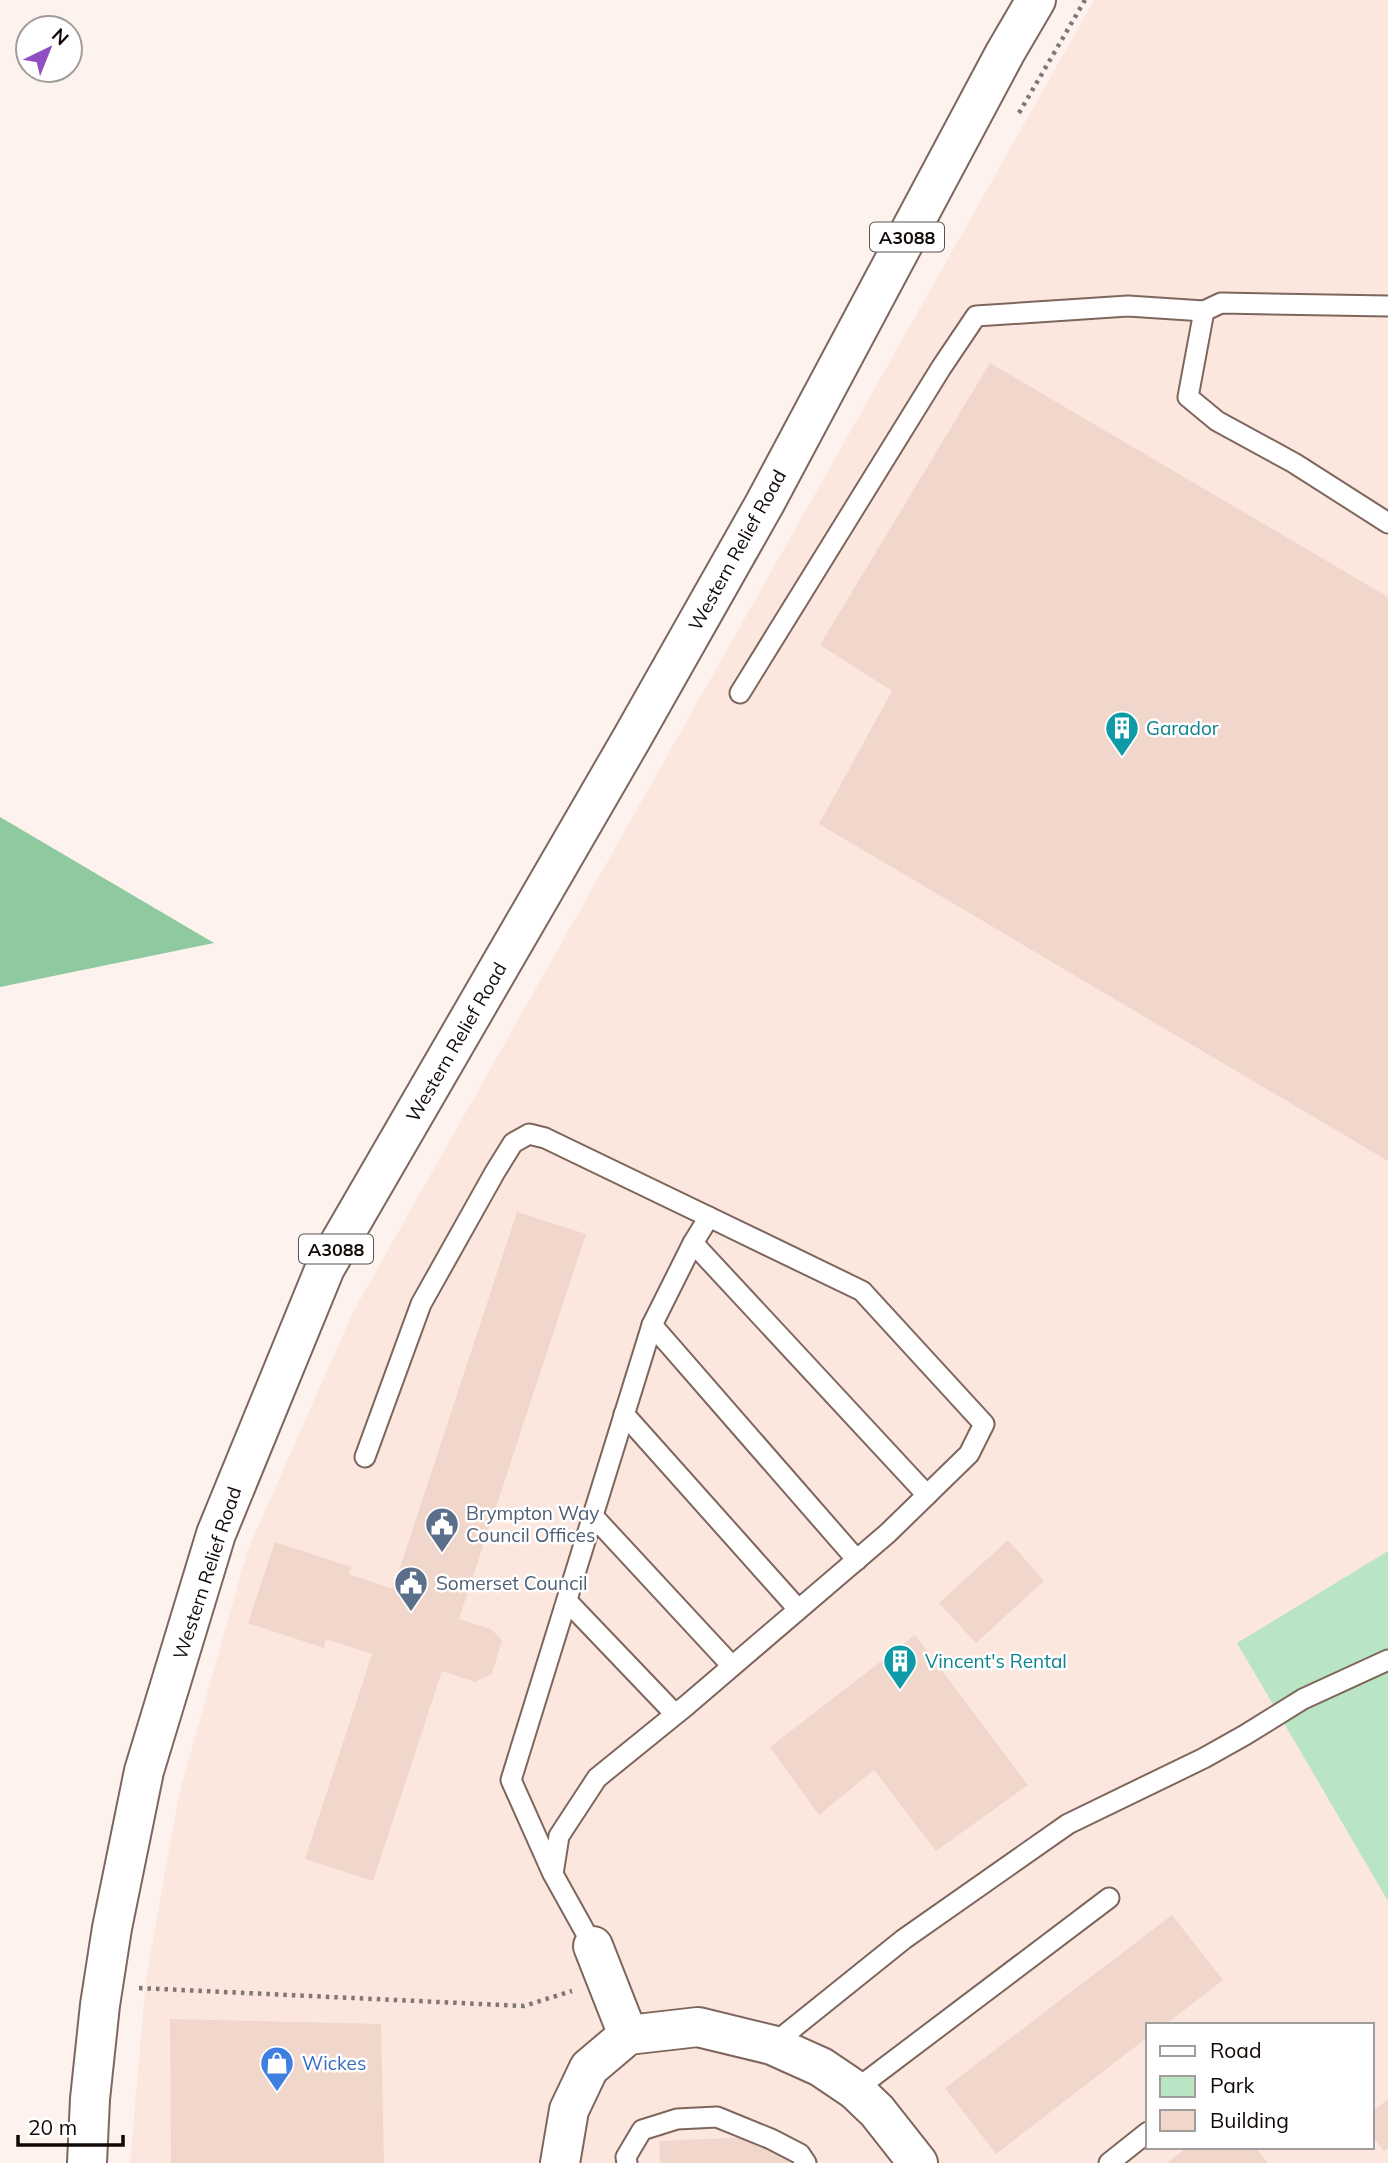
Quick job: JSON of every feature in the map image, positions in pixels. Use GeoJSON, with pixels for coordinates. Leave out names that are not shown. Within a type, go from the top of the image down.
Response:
{"type":"FeatureCollection","features":[{"type":"Feature","properties":{"kind":"main road"},"geometry":{"type":"LineString","coordinates":[[1005,0],[1005,53]]}},
{"type":"Feature","properties":{"kind":"main road","name":"Western Relief Road"},"geometry":{"type":"LineString","coordinates":[[87,2163],[90,2099],[100,2005],[112,1928],[144,1771],[216,1534],[325,1268],[758,515],[1005,53],[1036,0]]}},
{"type":"Feature","properties":{"kind":"main road"},"geometry":{"type":"LineString","coordinates":[[600,1963],[628,2035]]}},
{"type":"Feature","properties":{"kind":"main road"},"geometry":{"type":"LineString","coordinates":[[560,2163],[569,2110],[589,2068],[628,2035],[698,2027],[772,2045],[821,2067],[855,2090],[877,2111],[918,2163]]}},
{"type":"Feature","properties":{"kind":"lane"},"geometry":{"type":"LineString","coordinates":[[740,693],[976,316],[1128,306],[1204,311],[1221,303],[1388,306]]}},
{"type":"Feature","properties":{"kind":"lane"},"geometry":{"type":"LineString","coordinates":[[1204,311],[1188,397],[1217,421],[1294,463],[1388,523]]}},
{"type":"Feature","properties":{"kind":"lane"},"geometry":{"type":"LineString","coordinates":[[365,1457],[421,1304],[513,1143],[529,1134],[545,1138],[862,1292],[984,1424],[970,1454],[857,1560],[597,1777],[559,1836],[553,1874]]}},
{"type":"Feature","properties":{"kind":"lane"},"geometry":{"type":"LineString","coordinates":[[600,1963],[553,1874],[511,1780],[652,1325],[692,1243],[709,1217]]}},
{"type":"Feature","properties":{"kind":"lane"},"geometry":{"type":"LineString","coordinates":[[692,1243],[927,1495]]}},
{"type":"Feature","properties":{"kind":"lane"},"geometry":{"type":"LineString","coordinates":[[652,1325],[857,1560]]}},
{"type":"Feature","properties":{"kind":"lane"},"geometry":{"type":"LineString","coordinates":[[624,1414],[798,1609]]}},
{"type":"Feature","properties":{"kind":"lane"},"geometry":{"type":"LineString","coordinates":[[593,1516],[732,1665]]}},
{"type":"Feature","properties":{"kind":"lane"},"geometry":{"type":"LineString","coordinates":[[567,1601],[675,1714]]}},
{"type":"Feature","properties":{"kind":"lane"},"geometry":{"type":"LineString","coordinates":[[772,2045],[904,1939],[1068,1824],[1204,1758],[1303,1699],[1388,1660]]}},
{"type":"Feature","properties":{"kind":"lane"},"geometry":{"type":"LineString","coordinates":[[855,2090],[1109,1898]]}},
{"type":"Feature","properties":{"kind":"lane"},"geometry":{"type":"LineString","coordinates":[[627,2163],[626,2157],[642,2130],[677,2119],[717,2117],[771,2139],[800,2154],[806,2163]]}},
{"type":"Feature","properties":{"kind":"lane"},"geometry":{"type":"LineString","coordinates":[[1110,2163],[1146,2134]]}},
{"type":"Feature","properties":{"kind":"path"},"geometry":{"type":"LineString","coordinates":[[1018,113],[1085,0]]}},
{"type":"Feature","properties":{"kind":"path"},"geometry":{"type":"LineString","coordinates":[[134,1988],[524,2006],[600,1963]]}},
{"type":"Feature","properties":{"kind":"shaded area"},"geometry":{"type":"Polygon","coordinates":[[[1094,0],[1388,0],[1388,2163],[130,2163],[146,1979],[179,1794],[247,1552],[353,1312],[1094,0]]]}},
{"type":"Feature","properties":{"kind":"green space"},"geometry":{"type":"Polygon","coordinates":[[[0,817],[214,943],[0,987],[0,817]]]}},
{"type":"Feature","properties":{"kind":"green space"},"geometry":{"type":"Polygon","coordinates":[[[1388,1551],[1388,1901],[1237,1643],[1388,1551]]]}},
{"type":"Feature","properties":{"kind":"building","name":"Garador"},"geometry":{"type":"Polygon","coordinates":[[[990,363],[1388,597],[1388,1161],[819,824],[892,691],[820,645],[990,363]]]}},
{"type":"Feature","properties":{"kind":"building","name":"Brympton Way Council Offices"},"geometry":{"type":"Polygon","coordinates":[[[517,1212],[586,1234],[459,1619],[491,1629],[502,1640],[492,1674],[475,1682],[442,1671],[373,1881],[305,1859],[372,1654],[326,1639],[324,1648],[248,1623],[275,1542],[351,1567],[349,1574],[393,1589],[517,1212]]]}},
{"type":"Feature","properties":{"kind":"building"},"geometry":{"type":"Polygon","coordinates":[[[1008,1540],[1044,1581],[976,1643],[939,1603],[1008,1540]]]}},
{"type":"Feature","properties":{"kind":"building","name":"Vincent's Rental"},"geometry":{"type":"Polygon","coordinates":[[[915,1635],[1028,1785],[936,1851],[874,1770],[819,1815],[770,1747],[915,1635]]]}},
{"type":"Feature","properties":{"kind":"building"},"geometry":{"type":"Polygon","coordinates":[[[1172,1915],[1223,1980],[1168,2023],[1146,2023],[1146,2039],[996,2154],[945,2088],[1172,1915]]]}},
{"type":"Feature","properties":{"kind":"building","name":"Wickes"},"geometry":{"type":"Polygon","coordinates":[[[170,2019],[381,2024],[384,2163],[171,2163],[170,2019]]]}},
{"type":"Feature","properties":{"kind":"building"},"geometry":{"type":"Polygon","coordinates":[[[1388,2099],[1388,2148],[1384,2151],[1374,2138],[1374,2110],[1388,2099]]]}},
{"type":"Feature","properties":{"kind":"building"},"geometry":{"type":"Polygon","coordinates":[[[755,2137],[755,2141],[794,2163],[660,2163],[659,2141],[755,2137]]]}},
{"type":"Feature","properties":{"kind":"building"},"geometry":{"type":"Polygon","coordinates":[[[1184,2149],[1257,2149],[1268,2163],[1167,2163],[1184,2149]]]}},
{"type":"Feature","properties":{"kind":"place","name":"Garador"},"geometry":{"type":"Point","coordinates":[1122,758]}},
{"type":"Feature","properties":{"kind":"place","name":"Brympton Way Council Offices"},"geometry":{"type":"Point","coordinates":[442,1554]}},
{"type":"Feature","properties":{"kind":"place","name":"Somerset Council"},"geometry":{"type":"Point","coordinates":[411,1613]}},
{"type":"Feature","properties":{"kind":"place","name":"Vincent's Rental"},"geometry":{"type":"Point","coordinates":[900,1691]}},
{"type":"Feature","properties":{"kind":"place","name":"Wickes"},"geometry":{"type":"Point","coordinates":[277,2093]}}]}
